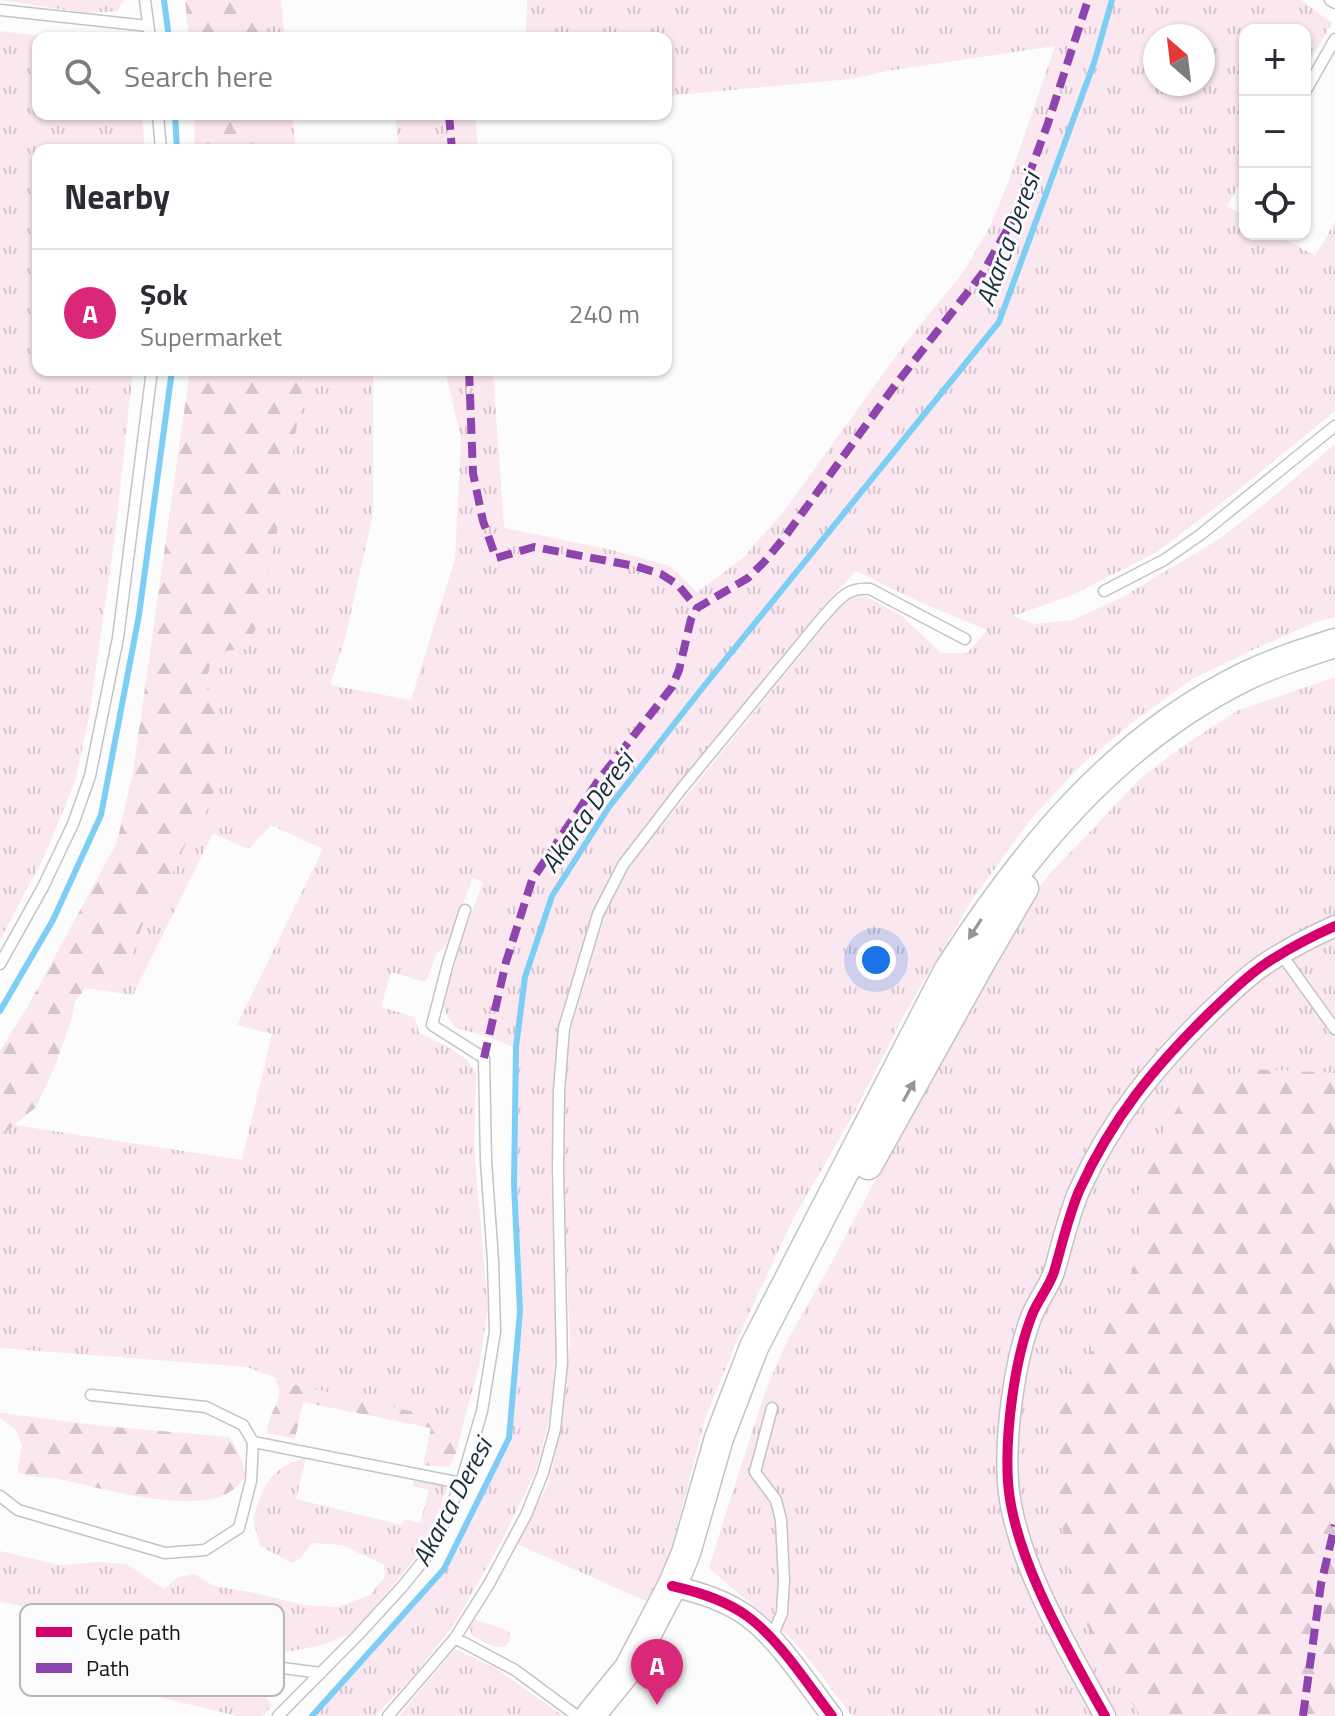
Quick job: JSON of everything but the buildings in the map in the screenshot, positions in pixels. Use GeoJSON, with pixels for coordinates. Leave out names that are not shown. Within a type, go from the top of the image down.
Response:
{"type":"FeatureCollection","features":[{"type":"Feature","properties":{"kind":"main road"},"geometry":{"type":"LineString","coordinates":[[590,1716],[629,1668],[681,1588],[686,1553],[719,1438],[754,1347],[948,971],[984,916],[1023,864],[1086,793],[1129,752],[1166,723],[1245,677],[1280,661],[1335,643]]}},
{"type":"Feature","properties":{"kind":"main road"},"geometry":{"type":"LineString","coordinates":[[615,1716],[641,1679],[681,1588],[774,1347],[800,1289],[1021,892],[1081,822],[1143,760],[1205,716],[1266,684],[1335,660]]}},
{"type":"Feature","properties":{"kind":"street"},"geometry":{"type":"LineString","coordinates":[[1105,1716],[1070,1653],[1016,1531],[1008,1483],[1009,1436],[1022,1344],[1033,1312],[1053,1274],[1078,1193],[1104,1140],[1138,1090],[1171,1050],[1245,979],[1281,954],[1335,926]]}},
{"type":"Feature","properties":{"kind":"street"},"geometry":{"type":"LineString","coordinates":[[681,1588],[720,1601],[748,1617],[771,1639],[832,1716]]}},
{"type":"Feature","properties":{"kind":"lane"},"geometry":{"type":"LineString","coordinates":[[0,10],[149,32],[145,0]]}},
{"type":"Feature","properties":{"kind":"lane"},"geometry":{"type":"LineString","coordinates":[[1311,81],[1335,39]]}},
{"type":"Feature","properties":{"kind":"lane"},"geometry":{"type":"LineString","coordinates":[[158,120],[160,144]]}},
{"type":"Feature","properties":{"kind":"lane"},"geometry":{"type":"LineString","coordinates":[[0,964],[43,887],[73,824],[90,776],[118,638],[151,376]]}},
{"type":"Feature","properties":{"kind":"lane"},"geometry":{"type":"LineString","coordinates":[[1104,591],[1164,560],[1200,535],[1335,426]]}},
{"type":"Feature","properties":{"kind":"lane"},"geometry":{"type":"LineString","coordinates":[[388,1716],[455,1638],[489,1584],[526,1515],[543,1473],[555,1429],[562,1363],[558,1169],[564,1028],[598,914],[623,865],[683,787],[845,593],[857,588],[870,589],[965,639]]}},
{"type":"Feature","properties":{"kind":"lane"},"geometry":{"type":"LineString","coordinates":[[278,1716],[402,1587],[432,1550],[461,1483],[482,1411],[495,1332],[484,1058],[432,1025],[465,910]]}},
{"type":"Feature","properties":{"kind":"lane"},"geometry":{"type":"LineString","coordinates":[[1281,954],[1335,1029]]}},
{"type":"Feature","properties":{"kind":"lane"},"geometry":{"type":"LineString","coordinates":[[0,1496],[18,1510],[165,1553],[205,1550],[239,1528],[251,1481],[253,1442],[243,1425],[206,1407],[91,1395]]}},
{"type":"Feature","properties":{"kind":"lane"},"geometry":{"type":"LineString","coordinates":[[771,1639],[782,1613],[781,1520],[776,1500],[755,1472],[772,1408]]}},
{"type":"Feature","properties":{"kind":"lane"},"geometry":{"type":"LineString","coordinates":[[253,1442],[461,1483]]}},
{"type":"Feature","properties":{"kind":"lane"},"geometry":{"type":"LineString","coordinates":[[455,1638],[515,1670],[577,1716]]}},
{"type":"Feature","properties":{"kind":"lane"},"geometry":{"type":"LineString","coordinates":[[284,1668],[321,1673]]}},
{"type":"Feature","properties":{"kind":"green space"},"geometry":{"type":"Polygon","coordinates":[[[0,0],[124,0],[117,11],[87,13],[0,0]]]}},
{"type":"Feature","properties":{"kind":"green space"},"geometry":{"type":"Polygon","coordinates":[[[185,0],[257,0],[261,32],[188,32],[185,0]]]}},
{"type":"Feature","properties":{"kind":"green space"},"geometry":{"type":"Polygon","coordinates":[[[257,0],[281,0],[284,32],[261,32],[257,0]]]}},
{"type":"Feature","properties":{"kind":"green space"},"geometry":{"type":"Polygon","coordinates":[[[527,0],[1301,0],[1332,23],[1311,59],[1311,24],[1239,24],[1239,185],[1227,206],[1239,213],[1239,240],[1287,240],[1315,256],[1335,222],[1335,411],[1157,552],[1070,596],[1013,616],[1034,624],[1073,620],[1121,598],[1219,539],[1335,444],[1335,617],[1316,622],[1194,678],[1134,721],[1079,767],[1031,819],[972,900],[905,1013],[852,1117],[793,1219],[706,1416],[666,1570],[646,1601],[517,1544],[548,1484],[561,1431],[570,1344],[563,1173],[564,1091],[571,1028],[604,916],[630,865],[841,606],[852,598],[866,596],[902,616],[941,653],[967,653],[987,630],[856,571],[818,612],[621,860],[593,911],[560,1027],[551,1173],[556,1354],[550,1416],[536,1471],[500,1544],[453,1626],[416,1673],[375,1716],[312,1716],[444,1569],[509,1438],[520,1311],[514,1184],[516,1048],[456,1028],[443,1004],[483,882],[473,878],[446,946],[437,953],[425,982],[391,972],[381,1007],[415,1017],[419,1033],[466,1059],[476,1073],[474,1147],[488,1308],[479,1367],[465,1417],[441,1418],[292,1384],[247,1367],[0,1348],[0,1137],[14,1125],[242,1160],[272,1034],[237,1025],[323,849],[271,825],[248,849],[213,833],[133,995],[85,988],[123,976],[148,911],[207,810],[217,713],[206,686],[210,664],[226,651],[248,648],[290,471],[304,376],[373,376],[373,514],[345,639],[330,685],[411,700],[455,559],[461,438],[446,376],[493,376],[504,528],[612,550],[670,566],[697,592],[742,559],[784,511],[904,345],[965,270],[990,226],[1008,183],[1055,46],[851,79],[672,95],[672,32],[526,32],[527,0]]]}},
{"type":"Feature","properties":{"kind":"green space"},"geometry":{"type":"Polygon","coordinates":[[[0,31],[32,35],[32,120],[142,120],[144,144],[32,144],[32,376],[132,376],[114,544],[89,717],[75,781],[45,855],[0,940],[0,31]]]}},
{"type":"Feature","properties":{"kind":"green space"},"geometry":{"type":"Polygon","coordinates":[[[194,120],[266,120],[267,144],[195,144],[194,120]]]}},
{"type":"Feature","properties":{"kind":"green space"},"geometry":{"type":"Polygon","coordinates":[[[266,120],[293,120],[295,144],[267,144],[266,120]]]}},
{"type":"Feature","properties":{"kind":"green space"},"geometry":{"type":"Polygon","coordinates":[[[396,120],[475,120],[477,144],[398,144],[396,120]]]}},
{"type":"Feature","properties":{"kind":"green space"},"geometry":{"type":"Polygon","coordinates":[[[189,376],[304,376],[290,471],[257,625],[248,648],[226,651],[210,664],[206,686],[225,746],[220,774],[207,810],[148,911],[123,976],[85,988],[75,1002],[55,1066],[36,1107],[0,1137],[0,1051],[28,1006],[117,842],[133,772],[189,376]]]}},
{"type":"Feature","properties":{"kind":"green space"},"geometry":{"type":"Polygon","coordinates":[[[1335,677],[1335,1716],[852,1716],[794,1642],[709,1568],[766,1389],[788,1339],[1015,919],[1047,877],[1141,778],[1183,746],[1237,711],[1335,677]]]}},
{"type":"Feature","properties":{"kind":"green space"},"geometry":{"type":"Polygon","coordinates":[[[1254,1069],[1335,1073],[1335,1716],[1140,1716],[1113,1674],[1074,1601],[1054,1473],[1058,1404],[1072,1367],[1098,1346],[1128,1282],[1139,1252],[1138,1192],[1162,1133],[1193,1083],[1254,1069]]]}},
{"type":"Feature","properties":{"kind":"green space"},"geometry":{"type":"Polygon","coordinates":[[[275,1378],[441,1418],[465,1417],[457,1451],[449,1467],[423,1465],[431,1428],[303,1402],[295,1439],[267,1433],[279,1395],[275,1378]]]}},
{"type":"Feature","properties":{"kind":"green space"},"geometry":{"type":"Polygon","coordinates":[[[0,1413],[230,1437],[246,1476],[228,1493],[193,1501],[147,1498],[58,1479],[28,1476],[17,1471],[22,1446],[17,1431],[0,1418],[0,1413]]]}},
{"type":"Feature","properties":{"kind":"green space"},"geometry":{"type":"Polygon","coordinates":[[[306,1458],[296,1499],[402,1525],[404,1519],[420,1523],[429,1490],[412,1486],[414,1481],[448,1486],[424,1548],[348,1635],[322,1645],[284,1652],[284,1604],[20,1605],[0,1602],[0,1551],[60,1565],[100,1562],[127,1564],[164,1589],[178,1577],[194,1574],[214,1586],[304,1605],[337,1607],[370,1595],[385,1577],[384,1565],[342,1545],[312,1543],[301,1558],[292,1563],[260,1546],[254,1517],[258,1503],[276,1473],[306,1458]]]}},
{"type":"Feature","properties":{"kind":"green space"},"geometry":{"type":"Polygon","coordinates":[[[474,1619],[510,1633],[505,1647],[494,1647],[472,1636],[469,1624],[474,1619]]]}},
{"type":"Feature","properties":{"kind":"green space"},"geometry":{"type":"Polygon","coordinates":[[[455,1649],[494,1667],[563,1716],[399,1716],[455,1649]]]}},
{"type":"Feature","properties":{"kind":"green space"},"geometry":{"type":"Polygon","coordinates":[[[155,1696],[264,1696],[272,1705],[263,1716],[237,1716],[155,1696]]]}},
{"type":"Feature","properties":{"kind":"waterway"},"geometry":{"type":"LineString","coordinates":[[164,0],[168,32]]}},
{"type":"Feature","properties":{"kind":"waterway","name":"Akarca Deresi"},"geometry":{"type":"LineString","coordinates":[[312,1716],[444,1569],[509,1438],[520,1311],[514,1184],[516,1047],[525,977],[552,896],[609,807],[999,322],[1094,63],[1112,0]]}},
{"type":"Feature","properties":{"kind":"waterway"},"geometry":{"type":"LineString","coordinates":[[175,120],[177,144]]}},
{"type":"Feature","properties":{"kind":"waterway"},"geometry":{"type":"LineString","coordinates":[[0,1011],[53,920],[101,815],[139,615],[171,376]]}},
{"type":"Feature","properties":{"kind":"marked path"},"geometry":{"type":"LineString","coordinates":[[484,1058],[506,962],[532,880],[598,781],[672,687],[691,619],[697,608],[748,578],[764,562],[982,274],[1011,223],[1088,0]]}},
{"type":"Feature","properties":{"kind":"marked path"},"geometry":{"type":"LineString","coordinates":[[450,120],[452,144]]}},
{"type":"Feature","properties":{"kind":"marked path"},"geometry":{"type":"LineString","coordinates":[[469,376],[473,473],[483,521],[496,558],[534,547],[635,566],[661,574],[678,585],[697,608]]}},
{"type":"Feature","properties":{"kind":"marked path"},"geometry":{"type":"LineString","coordinates":[[1303,1716],[1321,1584],[1335,1525]]}},
{"type":"Feature","properties":{"kind":"cycle path"},"geometry":{"type":"LineString","coordinates":[[1105,1716],[1045,1603],[1031,1572],[1012,1511],[1007,1463],[1010,1420],[1026,1333],[1034,1309],[1054,1272],[1079,1191],[1106,1140],[1136,1095],[1190,1032],[1242,982],[1283,953],[1335,926]]}},
{"type":"Feature","properties":{"kind":"cycle path"},"geometry":{"type":"LineString","coordinates":[[672,1586],[721,1601],[759,1626],[832,1716]]}},
{"type":"Feature","properties":{"kind":"place","name":"Şok"},"geometry":{"type":"Point","coordinates":[657,1705]}}]}
